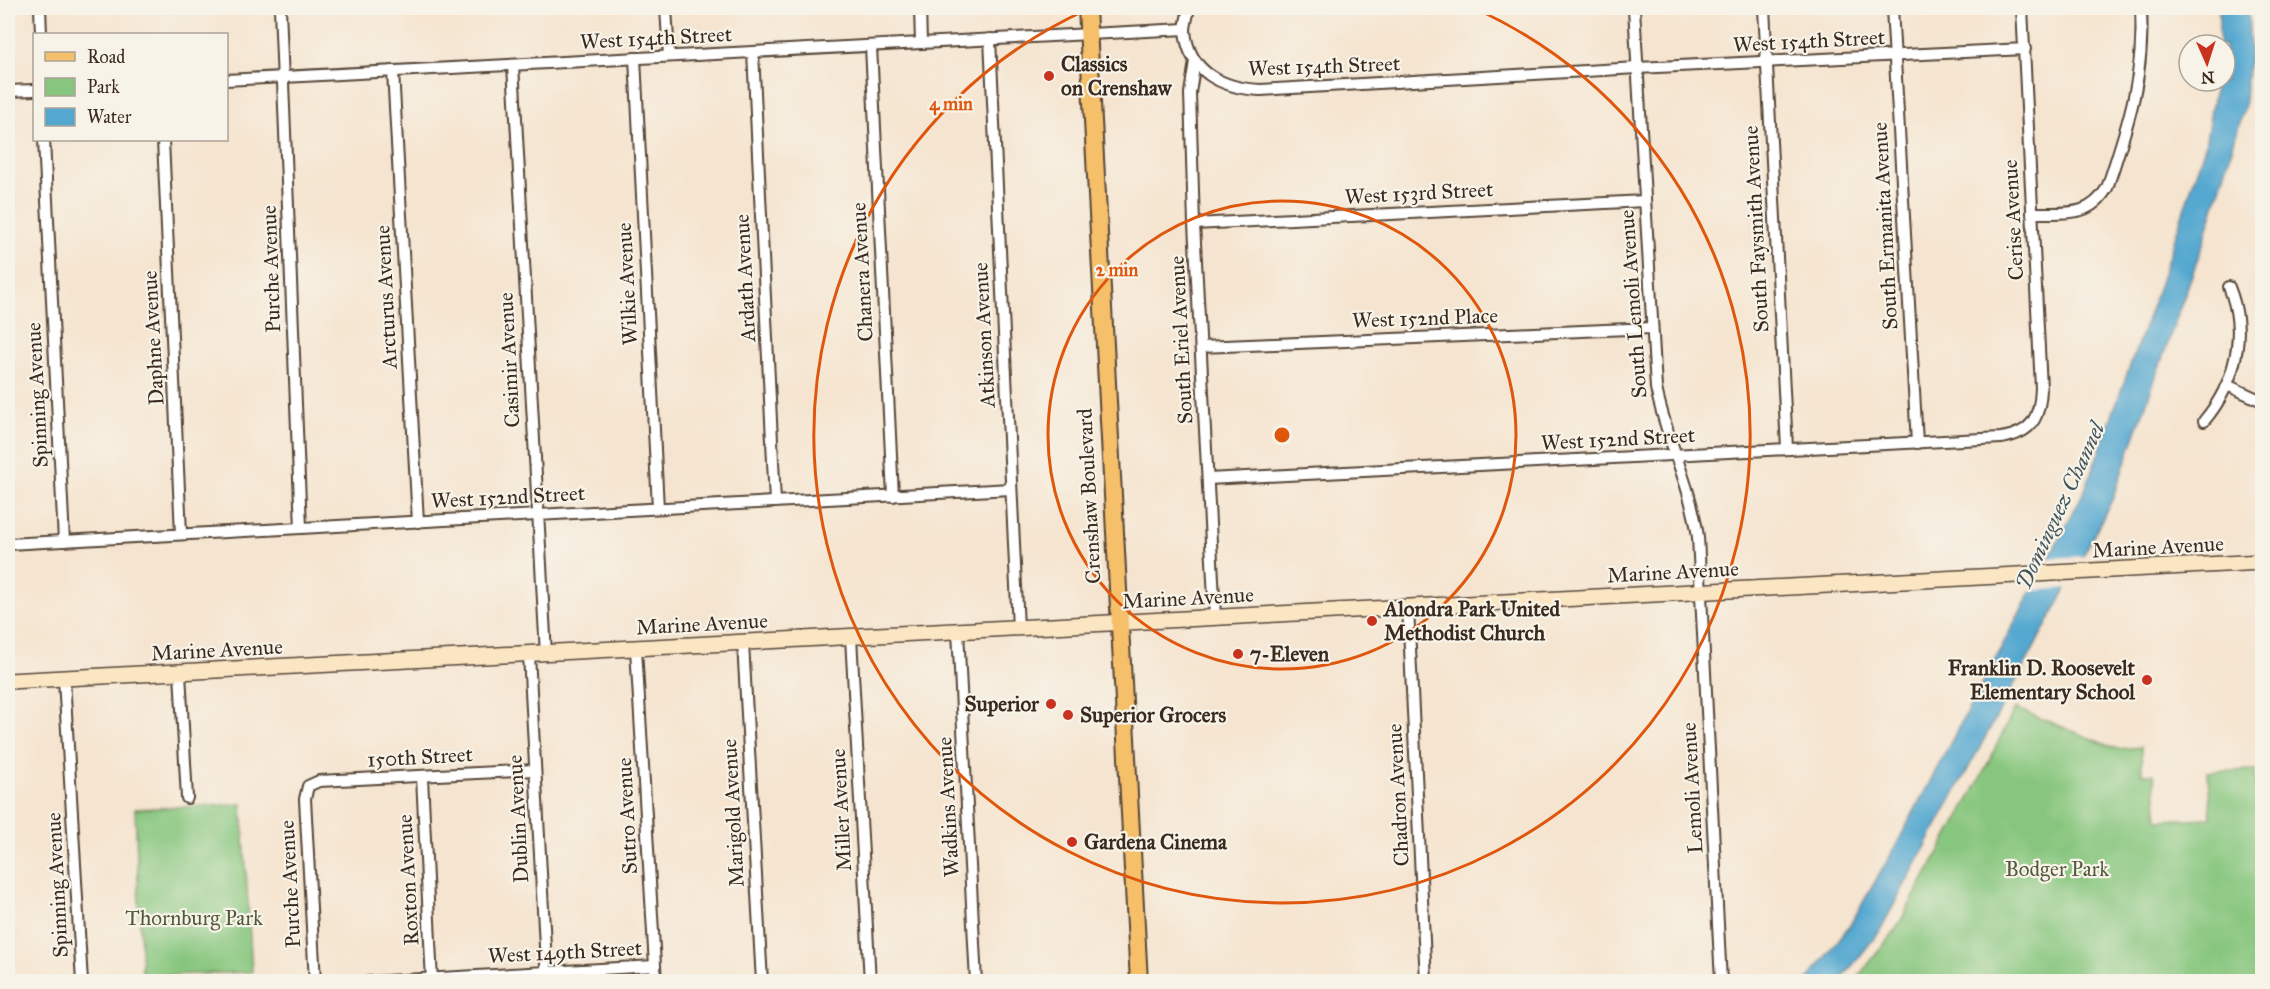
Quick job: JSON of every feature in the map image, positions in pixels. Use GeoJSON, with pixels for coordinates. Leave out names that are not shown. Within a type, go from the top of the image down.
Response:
{"type":"FeatureCollection","features":[{"type":"Feature","properties":{"kind":"main road","name":"Crenshaw Boulevard"},"geometry":{"type":"LineString","coordinates":[[1087,8],[1118,623],[1139,981]]}},
{"type":"Feature","properties":{"kind":"main road","name":"Marine Avenue"},"geometry":{"type":"LineString","coordinates":[[8,681],[2262,562]]}},
{"type":"Feature","properties":{"kind":"street"},"geometry":{"type":"LineString","coordinates":[[40,8],[41,33]]}},
{"type":"Feature","properties":{"kind":"street","name":"Purche Avenue"},"geometry":{"type":"LineString","coordinates":[[280,8],[301,528]]}},
{"type":"Feature","properties":{"kind":"street"},"geometry":{"type":"LineString","coordinates":[[666,8],[669,56]]}},
{"type":"Feature","properties":{"kind":"street"},"geometry":{"type":"LineString","coordinates":[[920,8],[921,43]]}},
{"type":"Feature","properties":{"kind":"street"},"geometry":{"type":"LineString","coordinates":[[1189,8],[1185,29],[1195,61]]}},
{"type":"Feature","properties":{"kind":"street","name":"South Lemoli Avenue"},"geometry":{"type":"LineString","coordinates":[[1634,8],[1656,388],[1664,425],[1688,487],[1696,519],[1701,592]]}},
{"type":"Feature","properties":{"kind":"street","name":"South Faysmith Avenue"},"geometry":{"type":"LineString","coordinates":[[1764,8],[1787,448]]}},
{"type":"Feature","properties":{"kind":"street","name":"South Ermanita Avenue"},"geometry":{"type":"LineString","coordinates":[[1892,8],[1917,443]]}},
{"type":"Feature","properties":{"kind":"street","name":"Cerise Avenue"},"geometry":{"type":"LineString","coordinates":[[2022,8],[2041,388],[2038,412],[2028,428]]}},
{"type":"Feature","properties":{"kind":"street"},"geometry":{"type":"LineString","coordinates":[[2032,213],[2088,209],[2099,201],[2107,188],[2134,101],[2142,34],[2141,8]]}},
{"type":"Feature","properties":{"kind":"street","name":"West 154th Street"},"geometry":{"type":"LineString","coordinates":[[228,80],[1185,29]]}},
{"type":"Feature","properties":{"kind":"street","name":"Atkinson Avenue"},"geometry":{"type":"LineString","coordinates":[[990,39],[1018,628]]}},
{"type":"Feature","properties":{"kind":"street","name":"Chanera Avenue"},"geometry":{"type":"LineString","coordinates":[[871,46],[892,496]]}},
{"type":"Feature","properties":{"kind":"street","name":"West 154th Street"},"geometry":{"type":"LineString","coordinates":[[1195,61],[1210,76],[1222,83],[1239,89],[1260,90],[2025,49]]}},
{"type":"Feature","properties":{"kind":"street","name":"Ardath Avenue"},"geometry":{"type":"LineString","coordinates":[[753,52],[775,502]]}},
{"type":"Feature","properties":{"kind":"street","name":"Wilkie Avenue"},"geometry":{"type":"LineString","coordinates":[[635,58],[658,508]]}},
{"type":"Feature","properties":{"kind":"street","name":"South Eriel Avenue"},"geometry":{"type":"LineString","coordinates":[[1195,61],[1190,93],[1194,224],[1215,617]]}},
{"type":"Feature","properties":{"kind":"street","name":"Casimir Avenue"},"geometry":{"type":"LineString","coordinates":[[513,65],[546,654]]}},
{"type":"Feature","properties":{"kind":"street","name":"Arcturus Avenue"},"geometry":{"type":"LineString","coordinates":[[393,71],[418,522]]}},
{"type":"Feature","properties":{"kind":"street"},"geometry":{"type":"LineString","coordinates":[[8,91],[33,90]]}},
{"type":"Feature","properties":{"kind":"street","name":"Spinning Avenue"},"geometry":{"type":"LineString","coordinates":[[44,141],[64,541]]}},
{"type":"Feature","properties":{"kind":"street","name":"Daphne Avenue"},"geometry":{"type":"LineString","coordinates":[[163,141],[181,534]]}},
{"type":"Feature","properties":{"kind":"street","name":"West 153rd Street"},"geometry":{"type":"LineString","coordinates":[[1194,224],[1645,201]]}},
{"type":"Feature","properties":{"kind":"street"},"geometry":{"type":"LineString","coordinates":[[2204,421],[2217,405],[2227,385],[2236,352],[2238,323],[2229,287]]}},
{"type":"Feature","properties":{"kind":"street","name":"West 152nd Place"},"geometry":{"type":"LineString","coordinates":[[1201,347],[1652,328]]}},
{"type":"Feature","properties":{"kind":"street"},"geometry":{"type":"LineString","coordinates":[[2227,385],[2262,401]]}},
{"type":"Feature","properties":{"kind":"street","name":"West 152nd Street"},"geometry":{"type":"LineString","coordinates":[[1208,478],[2001,438],[2020,434],[2028,428]]}},
{"type":"Feature","properties":{"kind":"street","name":"West 152nd Street"},"geometry":{"type":"LineString","coordinates":[[8,544],[1011,489]]}},
{"type":"Feature","properties":{"kind":"street","name":"Lemoli Avenue"},"geometry":{"type":"LineString","coordinates":[[1701,592],[1721,981]]}},
{"type":"Feature","properties":{"kind":"street","name":"Chadron Avenue"},"geometry":{"type":"LineString","coordinates":[[1408,607],[1426,981]]}},
{"type":"Feature","properties":{"kind":"street","name":"Wadkins Avenue"},"geometry":{"type":"LineString","coordinates":[[958,631],[976,981]]}},
{"type":"Feature","properties":{"kind":"street","name":"Miller Avenue"},"geometry":{"type":"LineString","coordinates":[[851,637],[870,981]]}},
{"type":"Feature","properties":{"kind":"street","name":"Marigold Avenue"},"geometry":{"type":"LineString","coordinates":[[743,643],[762,981]]}},
{"type":"Feature","properties":{"kind":"street","name":"Sutro Avenue"},"geometry":{"type":"LineString","coordinates":[[636,649],[656,981]]}},
{"type":"Feature","properties":{"kind":"street","name":"Dublin Avenue"},"geometry":{"type":"LineString","coordinates":[[529,655],[546,977]]}},
{"type":"Feature","properties":{"kind":"street"},"geometry":{"type":"LineString","coordinates":[[180,673],[187,798]]}},
{"type":"Feature","properties":{"kind":"street","name":"Spinning Avenue"},"geometry":{"type":"LineString","coordinates":[[64,679],[82,981]]}},
{"type":"Feature","properties":{"kind":"street","name":"150th Street"},"geometry":{"type":"LineString","coordinates":[[308,786],[319,782],[535,770]]}},
{"type":"Feature","properties":{"kind":"street","name":"Roxton Avenue"},"geometry":{"type":"LineString","coordinates":[[422,777],[432,980]]}},
{"type":"Feature","properties":{"kind":"street","name":"Purche Avenue"},"geometry":{"type":"LineString","coordinates":[[308,786],[306,799],[315,981]]}},
{"type":"Feature","properties":{"kind":"street","name":"West 149th Street"},"geometry":{"type":"LineString","coordinates":[[368,981],[546,977],[655,966]]}},
{"type":"Feature","properties":{"kind":"green space","name":"Bodger Park"},"geometry":{"type":"Polygon","coordinates":[[[2015,708],[2117,749],[2141,747],[2142,774],[2154,774],[2158,820],[2211,818],[2208,772],[2255,770],[2257,815],[2262,815],[2262,981],[1855,981],[1896,929],[1980,779],[2015,708]]]}},
{"type":"Feature","properties":{"kind":"green space","name":"Thornburg Park"},"geometry":{"type":"Polygon","coordinates":[[[242,804],[252,972],[142,976],[135,809],[242,804]]]}},
{"type":"Feature","properties":{"kind":"water"},"geometry":{"type":"Polygon","coordinates":[[[2219,8],[2248,8],[2250,49],[2244,109],[2205,238],[2112,500],[2058,604],[1879,932],[1840,981],[1806,982],[1850,925],[1893,851],[2085,490],[2160,283],[2205,146],[2214,93],[2237,93],[2237,33],[2219,33],[2219,8]]]}},
{"type":"Feature","properties":{"kind":"pier"},"geometry":{"type":"Polygon","coordinates":[[[2087,556],[2070,588],[2028,591],[2046,558],[2087,556]]]}},
{"type":"Feature","properties":{"kind":"place","name":"Classics on Crenshaw"},"geometry":{"type":"Point","coordinates":[1049,76]}},
{"type":"Feature","properties":{"kind":"place","name":"Alondra Park United Methodist Church"},"geometry":{"type":"Point","coordinates":[1372,621]}},
{"type":"Feature","properties":{"kind":"place","name":"7-Eleven"},"geometry":{"type":"Point","coordinates":[1238,654]}},
{"type":"Feature","properties":{"kind":"place","name":"Franklin D. Roosevelt Elementary School"},"geometry":{"type":"Point","coordinates":[2147,680]}},
{"type":"Feature","properties":{"kind":"place","name":"Superior"},"geometry":{"type":"Point","coordinates":[1051,704]}},
{"type":"Feature","properties":{"kind":"place","name":"Superior Grocers"},"geometry":{"type":"Point","coordinates":[1068,715]}},
{"type":"Feature","properties":{"kind":"place","name":"Gardena Cinema"},"geometry":{"type":"Point","coordinates":[1072,842]}},
{"type":"Feature","properties":{"kind":"water label","name":"Dominguez Channel"},"geometry":{"type":"Point","coordinates":[2060,506]}}]}
